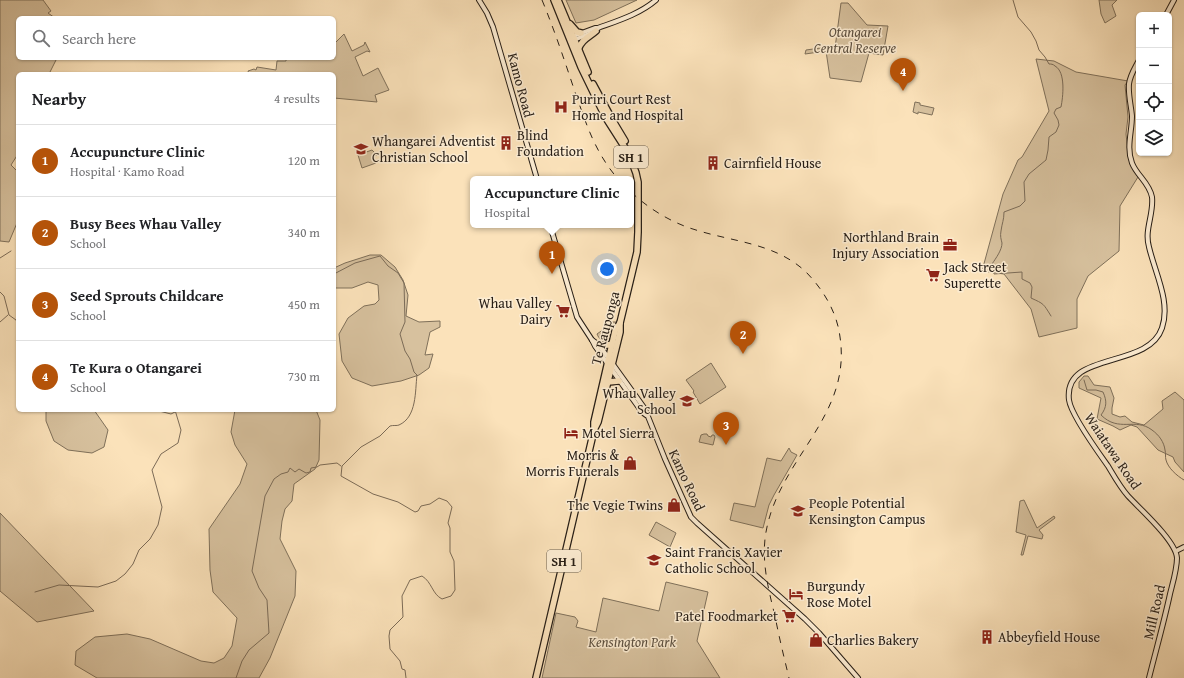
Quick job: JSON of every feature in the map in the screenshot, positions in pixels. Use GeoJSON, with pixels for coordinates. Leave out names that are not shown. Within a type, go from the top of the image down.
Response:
{"type":"FeatureCollection","features":[{"type":"Feature","properties":{"kind":"highway","name":"Te Rauponga"},"geometry":{"type":"LineString","coordinates":[[554,0],[594,85],[636,162],[640,181],[640,225],[638,232]]}},
{"type":"Feature","properties":{"kind":"highway","name":"Te Rauponga"},"geometry":{"type":"LineString","coordinates":[[558,0],[566,19],[581,67],[606,118],[633,163],[638,182],[638,232],[636,252],[620,323],[615,331],[610,364],[594,422],[594,430]]}},
{"type":"Feature","properties":{"kind":"highway"},"geometry":{"type":"LineString","coordinates":[[566,19],[576,30],[581,33]]}},
{"type":"Feature","properties":{"kind":"highway"},"geometry":{"type":"LineString","coordinates":[[578,50],[583,41],[597,30]]}},
{"type":"Feature","properties":{"kind":"highway","name":"SH 1"},"geometry":{"type":"LineString","coordinates":[[536,678],[594,430],[598,422],[608,382],[610,364],[620,332],[620,323]]}},
{"type":"Feature","properties":{"kind":"highway"},"geometry":{"type":"LineString","coordinates":[[599,345],[612,344]]}},
{"type":"Feature","properties":{"kind":"highway"},"geometry":{"type":"LineString","coordinates":[[608,382],[619,381]]}},
{"type":"Feature","properties":{"kind":"main road","name":"Kamo Road"},"geometry":{"type":"LineString","coordinates":[[479,0],[493,27],[536,176]]}},
{"type":"Feature","properties":{"kind":"main road"},"geometry":{"type":"LineString","coordinates":[[572,39],[597,30],[640,10],[656,0]]}},
{"type":"Feature","properties":{"kind":"main road"},"geometry":{"type":"LineString","coordinates":[[1168,12],[1174,0]]}},
{"type":"Feature","properties":{"kind":"main road"},"geometry":{"type":"LineString","coordinates":[[572,39],[581,33],[595,28],[597,30]]}},
{"type":"Feature","properties":{"kind":"main road","name":"Waiatawa Road"},"geometry":{"type":"LineString","coordinates":[[1136,65],[1132,72],[1129,84],[1132,122],[1129,147],[1133,165],[1148,186],[1152,197],[1152,210],[1147,241],[1163,296],[1165,314],[1162,329],[1145,348],[1130,355],[1085,369],[1077,376],[1073,380],[1069,393],[1070,406],[1127,494],[1170,541],[1176,551]]}},
{"type":"Feature","properties":{"kind":"main road","name":"Kamo Road"},"geometry":{"type":"LineString","coordinates":[[551,228],[577,317],[595,346],[645,409],[646,415],[691,517],[805,619],[858,678]]}},
{"type":"Feature","properties":{"kind":"main road","name":"Kamo Road"},"geometry":{"type":"LineString","coordinates":[[592,340],[599,345],[619,381],[642,412],[646,415]]}},
{"type":"Feature","properties":{"kind":"main road"},"geometry":{"type":"LineString","coordinates":[[1176,551],[1184,547]]}},
{"type":"Feature","properties":{"kind":"main road","name":"Mill Road"},"geometry":{"type":"LineString","coordinates":[[1149,678],[1159,643],[1173,580],[1177,559],[1176,551]]}},
{"type":"Feature","properties":{"kind":"green space"},"geometry":{"type":"Polygon","coordinates":[[[0,0],[43,0],[51,11],[48,13],[52,16],[16,16],[16,60],[56,60],[50,72],[16,72],[16,157],[11,165],[16,170],[16,225],[9,242],[0,241],[0,0]]]}},
{"type":"Feature","properties":{"kind":"green space"},"geometry":{"type":"Polygon","coordinates":[[[566,0],[637,0],[594,20],[576,23],[566,0]]]}},
{"type":"Feature","properties":{"kind":"green space"},"geometry":{"type":"Polygon","coordinates":[[[1099,0],[1117,0],[1112,5],[1116,16],[1105,23],[1101,14],[1099,0]]]}},
{"type":"Feature","properties":{"kind":"green space","name":"Otangarei Central Reserve"},"geometry":{"type":"Polygon","coordinates":[[[841,3],[848,3],[867,25],[888,26],[883,55],[869,53],[861,82],[830,78],[826,51],[805,54],[806,50],[828,47],[835,48],[841,3]]]}},
{"type":"Feature","properties":{"kind":"green space"},"geometry":{"type":"Polygon","coordinates":[[[344,34],[352,51],[364,45],[365,42],[370,52],[367,51],[355,57],[363,76],[378,68],[389,90],[375,95],[377,102],[336,98],[336,72],[248,72],[254,69],[256,70],[257,67],[276,70],[277,61],[336,60],[336,42],[344,34]]]}},
{"type":"Feature","properties":{"kind":"green space"},"geometry":{"type":"Polygon","coordinates":[[[1036,59],[1054,61],[1076,72],[1128,81],[1125,85],[1128,117],[1126,134],[1131,164],[1138,177],[1120,206],[1119,251],[1088,276],[1077,299],[1077,328],[1039,337],[1031,309],[1004,274],[982,271],[1003,194],[1018,160],[1022,157],[1049,111],[1036,59]]]}},
{"type":"Feature","properties":{"kind":"green space"},"geometry":{"type":"Polygon","coordinates":[[[915,102],[920,103],[920,105],[934,108],[932,115],[913,112],[915,102]]]}},
{"type":"Feature","properties":{"kind":"green space"},"geometry":{"type":"Polygon","coordinates":[[[372,150],[377,155],[373,156],[376,163],[362,168],[358,155],[372,150]]]}},
{"type":"Feature","properties":{"kind":"green space"},"geometry":{"type":"Polygon","coordinates":[[[370,255],[381,255],[395,267],[403,280],[408,295],[406,316],[419,322],[440,321],[440,327],[430,332],[425,355],[433,354],[429,368],[419,375],[401,381],[372,386],[352,378],[342,361],[339,334],[348,318],[364,306],[375,304],[379,300],[378,285],[368,282],[352,288],[336,288],[336,267],[370,255]]]}},
{"type":"Feature","properties":{"kind":"green space"},"geometry":{"type":"Polygon","coordinates":[[[612,322],[616,322],[611,340],[607,343],[601,340],[597,334],[604,329],[608,330],[612,322]]]}},
{"type":"Feature","properties":{"kind":"green space"},"geometry":{"type":"Polygon","coordinates":[[[711,363],[726,387],[700,404],[693,392],[694,391],[686,380],[711,363]]]}},
{"type":"Feature","properties":{"kind":"green space"},"geometry":{"type":"Polygon","coordinates":[[[1084,376],[1088,376],[1094,385],[1110,387],[1114,398],[1112,414],[1120,417],[1125,416],[1132,422],[1144,425],[1163,409],[1162,401],[1175,392],[1184,400],[1184,472],[1175,462],[1173,457],[1158,450],[1137,427],[1131,425],[1120,430],[1097,419],[1101,398],[1079,388],[1079,382],[1084,376]]]}},
{"type":"Feature","properties":{"kind":"green space"},"geometry":{"type":"Polygon","coordinates":[[[46,412],[95,412],[108,430],[104,447],[92,453],[68,450],[54,441],[46,421],[46,412]]]}},
{"type":"Feature","properties":{"kind":"green space"},"geometry":{"type":"Polygon","coordinates":[[[235,412],[317,412],[320,420],[319,460],[315,469],[294,484],[292,501],[285,509],[282,521],[280,539],[296,571],[295,596],[270,658],[259,678],[97,678],[75,665],[76,651],[95,637],[127,634],[150,639],[201,661],[214,663],[224,658],[232,646],[237,618],[213,592],[210,570],[209,529],[240,484],[247,464],[235,445],[231,432],[235,412]]]}},
{"type":"Feature","properties":{"kind":"green space"},"geometry":{"type":"Polygon","coordinates":[[[704,434],[711,437],[714,435],[713,445],[699,442],[701,435],[704,434]]]}},
{"type":"Feature","properties":{"kind":"green space"},"geometry":{"type":"Polygon","coordinates":[[[789,448],[791,452],[797,455],[769,505],[763,528],[730,520],[734,503],[755,507],[767,458],[781,461],[789,448]]]}},
{"type":"Feature","properties":{"kind":"green space"},"geometry":{"type":"Polygon","coordinates":[[[1024,500],[1037,528],[1054,516],[1055,518],[1039,530],[1043,535],[1042,539],[1028,536],[1023,555],[1021,555],[1026,535],[1016,532],[1020,501],[1024,500]]]}},
{"type":"Feature","properties":{"kind":"green space"},"geometry":{"type":"Polygon","coordinates":[[[0,513],[94,611],[37,622],[0,591],[0,513]]]}},
{"type":"Feature","properties":{"kind":"green space"},"geometry":{"type":"Polygon","coordinates":[[[656,522],[676,533],[670,547],[649,535],[656,522]]]}},
{"type":"Feature","properties":{"kind":"green space","name":"Kensington Park"},"geometry":{"type":"Polygon","coordinates":[[[666,582],[708,592],[697,641],[720,678],[542,678],[556,613],[575,617],[578,621],[576,627],[596,632],[603,598],[659,611],[666,582]]]}},
{"type":"Feature","properties":{"kind":"waterway"},"geometry":{"type":"LineString","coordinates":[[1013,0],[1018,17],[1031,32],[1039,50],[1049,64],[1054,65],[1058,69],[1061,74],[1063,85],[1061,107],[1056,109],[1054,113],[1059,125],[1056,132],[1049,137],[1046,160],[1029,174],[1024,182],[1025,201],[1020,206],[1004,212],[1001,234],[1002,246],[992,264],[994,274],[1022,272],[1022,279],[1030,283],[1032,287],[1031,298],[1043,304],[1051,316]]}},
{"type":"Feature","properties":{"kind":"waterway"},"geometry":{"type":"LineString","coordinates":[[0,258],[11,251]]}},
{"type":"Feature","properties":{"kind":"waterway"},"geometry":{"type":"LineString","coordinates":[[336,273],[355,263],[380,256],[388,266],[398,273],[404,283],[405,322],[400,334],[405,351],[410,359],[414,372],[417,375],[414,403],[409,416],[399,425],[390,426],[380,436],[361,447],[342,466],[341,476],[373,494],[398,502],[415,512],[418,511],[421,506],[430,504],[439,498],[447,501],[452,507],[448,523],[450,528],[450,552],[454,561],[455,590],[451,596],[442,599],[436,594],[428,581],[422,576],[410,580],[402,596],[403,617],[390,630],[390,649],[400,661],[402,669],[405,670],[406,678]]}},
{"type":"Feature","properties":{"kind":"waterway"},"geometry":{"type":"LineString","coordinates":[[0,292],[4,296],[9,315],[16,320]]}},
{"type":"Feature","properties":{"kind":"waterway"},"geometry":{"type":"LineString","coordinates":[[0,322],[8,315]]}},
{"type":"Feature","properties":{"kind":"waterway"},"geometry":{"type":"LineString","coordinates":[[1084,380],[1087,390],[1103,392],[1106,404],[1101,415],[1114,423],[1146,426],[1157,434],[1164,444],[1167,463],[1171,469],[1184,480]]}},
{"type":"Feature","properties":{"kind":"waterway"},"geometry":{"type":"LineString","coordinates":[[163,412],[171,414],[175,412]]}},
{"type":"Feature","properties":{"kind":"waterway"},"geometry":{"type":"LineString","coordinates":[[35,592],[59,585],[98,587],[116,581],[125,574],[133,564],[139,550],[150,539],[158,525],[162,507],[152,470],[161,454],[178,443],[181,430],[176,412]]}},
{"type":"Feature","properties":{"kind":"waterway"},"geometry":{"type":"LineString","coordinates":[[236,678],[242,661],[249,650],[269,633],[267,600],[259,588],[252,571],[265,496],[274,479],[281,474],[288,472],[290,468],[295,472],[299,469],[306,473],[310,472],[311,468],[320,465],[337,463],[341,466]]}},
{"type":"Feature","properties":{"kind":"railway"},"geometry":{"type":"LineString","coordinates":[[542,0],[592,136],[603,158],[616,176]]}},
{"type":"Feature","properties":{"kind":"railway"},"geometry":{"type":"LineString","coordinates":[[634,195],[653,210],[678,224],[710,234],[753,244],[780,254],[793,262],[805,271],[818,285],[828,301],[836,319],[840,337],[841,365],[835,391],[825,414],[798,459],[773,506],[766,532],[764,553],[766,574],[789,678]]}},
{"type":"Feature","properties":{"kind":"place","name":"Te Kura o Otangarei"},"geometry":{"type":"Point","coordinates":[903,91]}},
{"type":"Feature","properties":{"kind":"place","name":"Puriri Court Rest Home and Hospital"},"geometry":{"type":"Point","coordinates":[561,107]}},
{"type":"Feature","properties":{"kind":"place","name":"Blind Foundation"},"geometry":{"type":"Point","coordinates":[506,143]}},
{"type":"Feature","properties":{"kind":"place","name":"Whangarei Adventist Christian School"},"geometry":{"type":"Point","coordinates":[361,149]}},
{"type":"Feature","properties":{"kind":"place","name":"Cairnfield House"},"geometry":{"type":"Point","coordinates":[713,163]}},
{"type":"Feature","properties":{"kind":"place","name":"Northland Brain Injury Association"},"geometry":{"type":"Point","coordinates":[950,245]}},
{"type":"Feature","properties":{"kind":"place","name":"Accupuncture Clinic"},"geometry":{"type":"Point","coordinates":[552,274]}},
{"type":"Feature","properties":{"kind":"place","name":"Jack Street Superette"},"geometry":{"type":"Point","coordinates":[933,275]}},
{"type":"Feature","properties":{"kind":"place","name":"Whau Valley Dairy"},"geometry":{"type":"Point","coordinates":[563,311]}},
{"type":"Feature","properties":{"kind":"place","name":"Busy Bees Whau Valley"},"geometry":{"type":"Point","coordinates":[743,354]}},
{"type":"Feature","properties":{"kind":"place","name":"Whau Valley School"},"geometry":{"type":"Point","coordinates":[687,401]}},
{"type":"Feature","properties":{"kind":"place","name":"Motel Sierra"},"geometry":{"type":"Point","coordinates":[571,433]}},
{"type":"Feature","properties":{"kind":"place","name":"Seed Sprouts Childcare"},"geometry":{"type":"Point","coordinates":[726,445]}},
{"type":"Feature","properties":{"kind":"place","name":"Morris & Morris Funerals"},"geometry":{"type":"Point","coordinates":[630,463]}},
{"type":"Feature","properties":{"kind":"place","name":"The Vegie Twins"},"geometry":{"type":"Point","coordinates":[674,505]}},
{"type":"Feature","properties":{"kind":"place","name":"People Potential Kensington Campus"},"geometry":{"type":"Point","coordinates":[798,511]}},
{"type":"Feature","properties":{"kind":"place","name":"Saint Francis Xavier Catholic School"},"geometry":{"type":"Point","coordinates":[654,560]}},
{"type":"Feature","properties":{"kind":"place","name":"Burgundy Rose Motel"},"geometry":{"type":"Point","coordinates":[796,594]}},
{"type":"Feature","properties":{"kind":"place","name":"Patel Foodmarket"},"geometry":{"type":"Point","coordinates":[789,616]}},
{"type":"Feature","properties":{"kind":"place","name":"Abbeyfield House"},"geometry":{"type":"Point","coordinates":[987,637]}},
{"type":"Feature","properties":{"kind":"place","name":"Charlies Bakery"},"geometry":{"type":"Point","coordinates":[816,640]}}]}
